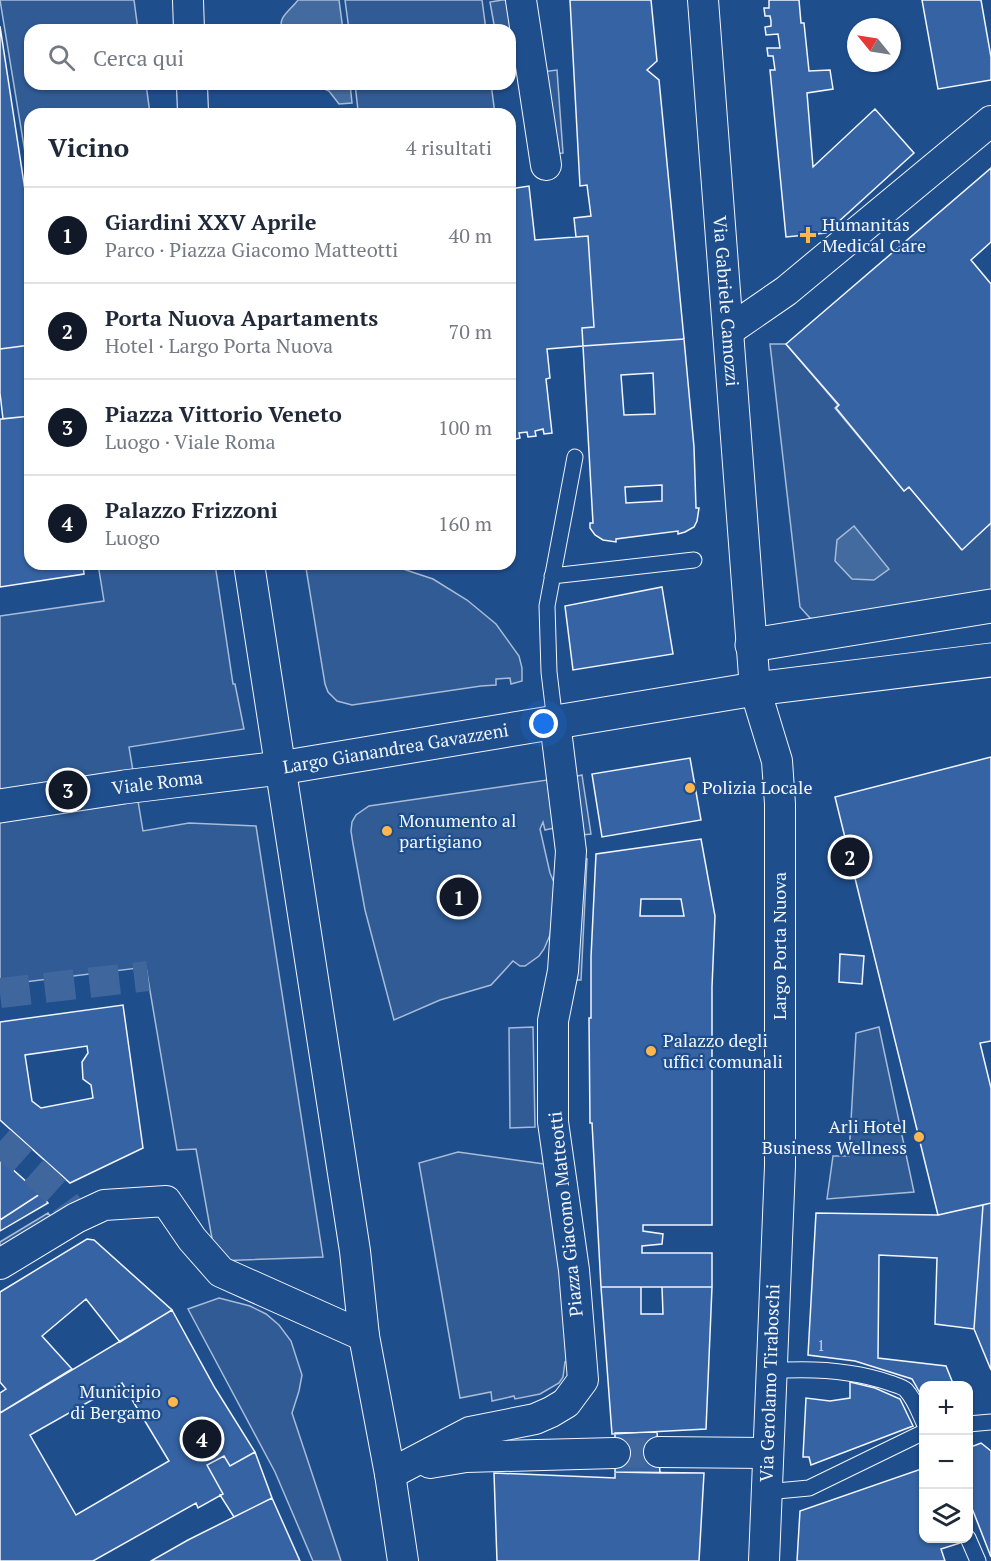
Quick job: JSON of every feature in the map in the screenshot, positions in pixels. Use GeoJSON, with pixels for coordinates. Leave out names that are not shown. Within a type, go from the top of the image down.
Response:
{"type":"FeatureCollection","features":[{"type":"Feature","properties":{"kind":"street"},"geometry":{"type":"LineString","coordinates":[[188,0],[189,24]]}},
{"type":"Feature","properties":{"kind":"street"},"geometry":{"type":"LineString","coordinates":[[521,0],[546,165]]}},
{"type":"Feature","properties":{"kind":"street","name":"Via Gabriele Camozzi"},"geometry":{"type":"LineString","coordinates":[[703,0],[747,600]]}},
{"type":"Feature","properties":{"kind":"street"},"geometry":{"type":"LineString","coordinates":[[192,90],[193,108]]}},
{"type":"Feature","properties":{"kind":"street"},"geometry":{"type":"LineString","coordinates":[[728,331],[786,291],[991,121]]}},
{"type":"Feature","properties":{"kind":"street","name":"Largo Gianandrea Gavazzeni"},"geometry":{"type":"LineString","coordinates":[[250,570],[280,768],[755,689]]}},
{"type":"Feature","properties":{"kind":"street","name":"Largo Porta Nuova"},"geometry":{"type":"LineString","coordinates":[[747,600],[755,689],[777,761],[780,804],[780,1166],[777,1206]]}},
{"type":"Feature","properties":{"kind":"street"},"geometry":{"type":"LineString","coordinates":[[752,645],[991,606]]}},
{"type":"Feature","properties":{"kind":"street"},"geometry":{"type":"LineString","coordinates":[[755,689],[991,660]]}},
{"type":"Feature","properties":{"kind":"street","name":"Piazza Giacomo Matteotti"},"geometry":{"type":"LineString","coordinates":[[390,1474],[470,1432],[535,1419],[551,1412],[566,1403],[583,1380],[574,1270],[553,1122],[553,1021],[563,971],[572,851],[555,722]]}},
{"type":"Feature","properties":{"kind":"street"},"geometry":{"type":"LineString","coordinates":[[280,768],[355,1251],[364,1336],[404,1561]]}},
{"type":"Feature","properties":{"kind":"street","name":"Viale Roma"},"geometry":{"type":"LineString","coordinates":[[0,806],[124,787],[280,768]]}},
{"type":"Feature","properties":{"kind":"street"},"geometry":{"type":"LineString","coordinates":[[0,1264],[76,1218],[104,1205],[166,1201],[192,1239],[221,1272],[364,1336]]}},
{"type":"Feature","properties":{"kind":"street","name":"Via Gerolamo Tiraboschi"},"geometry":{"type":"LineString","coordinates":[[764,1561],[777,1206]]}},
{"type":"Feature","properties":{"kind":"street"},"geometry":{"type":"LineString","coordinates":[[551,1412],[559,1445],[576,1453]]}},
{"type":"Feature","properties":{"kind":"street"},"geometry":{"type":"LineString","coordinates":[[659,1452],[768,1453]]}},
{"type":"Feature","properties":{"kind":"street"},"geometry":{"type":"LineString","coordinates":[[390,1474],[466,1457],[615,1453]]}},
{"type":"Feature","properties":{"kind":"lane"},"geometry":{"type":"LineString","coordinates":[[555,722],[547,606],[575,457]]}},
{"type":"Feature","properties":{"kind":"lane"},"geometry":{"type":"LineString","coordinates":[[552,576],[694,560]]}},
{"type":"Feature","properties":{"kind":"lane"},"geometry":{"type":"LineString","coordinates":[[771,1371],[848,1372],[876,1378],[905,1388],[919,1411]]}},
{"type":"Feature","properties":{"kind":"lane"},"geometry":{"type":"LineString","coordinates":[[973,1424],[991,1422]]}},
{"type":"Feature","properties":{"kind":"lane"},"geometry":{"type":"LineString","coordinates":[[766,1492],[809,1488],[919,1434]]}},
{"type":"Feature","properties":{"kind":"lane"},"geometry":{"type":"LineString","coordinates":[[970,1543],[978,1561]]}},
{"type":"Feature","properties":{"kind":"shaded area"},"geometry":{"type":"Polygon","coordinates":[[[0,0],[134,0],[137,24],[24,24],[24,90],[147,90],[149,108],[24,108],[24,146],[0,0]]]}},
{"type":"Feature","properties":{"kind":"shaded area"},"geometry":{"type":"Polygon","coordinates":[[[298,0],[339,0],[342,24],[281,24],[283,17],[298,0]]]}},
{"type":"Feature","properties":{"kind":"shaded area"},"geometry":{"type":"Polygon","coordinates":[[[345,0],[482,0],[485,24],[348,24],[345,0]]]}},
{"type":"Feature","properties":{"kind":"shaded area"},"geometry":{"type":"Polygon","coordinates":[[[514,0],[525,64],[516,66],[516,24],[494,24],[490,2],[514,0]]]}},
{"type":"Feature","properties":{"kind":"shaded area"},"geometry":{"type":"Polygon","coordinates":[[[557,70],[563,153],[549,154],[542,72],[557,70]]]}},
{"type":"Feature","properties":{"kind":"shaded area"},"geometry":{"type":"Polygon","coordinates":[[[327,90],[351,90],[352,103],[339,104],[327,90]]]}},
{"type":"Feature","properties":{"kind":"shaded area"},"geometry":{"type":"Polygon","coordinates":[[[356,90],[492,90],[494,108],[358,108],[356,90]]]}},
{"type":"Feature","properties":{"kind":"shaded area"},"geometry":{"type":"Polygon","coordinates":[[[770,344],[786,344],[838,405],[835,408],[904,491],[909,487],[961,549],[991,523],[991,596],[824,622],[810,618],[800,607],[770,344]]]}},
{"type":"Feature","properties":{"kind":"shaded area"},"geometry":{"type":"Polygon","coordinates":[[[854,526],[889,569],[874,580],[852,579],[835,561],[837,540],[854,526]]]}},
{"type":"Feature","properties":{"kind":"shaded area"},"geometry":{"type":"Polygon","coordinates":[[[99,570],[216,570],[233,684],[235,684],[244,729],[129,747],[143,831],[189,823],[256,826],[323,1257],[216,1261],[196,1149],[177,1150],[146,967],[0,985],[0,616],[104,601],[99,570]]]}},
{"type":"Feature","properties":{"kind":"shaded area"},"geometry":{"type":"Polygon","coordinates":[[[306,570],[406,570],[433,579],[467,600],[496,624],[519,656],[522,668],[522,681],[511,684],[510,678],[496,679],[496,685],[352,705],[337,701],[328,692],[306,570]]]}},
{"type":"Feature","properties":{"kind":"shaded area"},"geometry":{"type":"Polygon","coordinates":[[[582,775],[591,834],[582,835],[573,777],[582,775]]]}},
{"type":"Feature","properties":{"kind":"shaded area"},"geometry":{"type":"Polygon","coordinates":[[[547,780],[554,828],[545,830],[543,822],[540,829],[550,873],[556,887],[550,935],[544,949],[539,956],[525,966],[520,966],[513,961],[491,985],[440,1000],[394,1020],[365,910],[351,831],[356,815],[369,806],[547,780]]]}},
{"type":"Feature","properties":{"kind":"shaded area"},"geometry":{"type":"Polygon","coordinates":[[[578,858],[587,859],[581,980],[572,980],[578,858]]]}},
{"type":"Feature","properties":{"kind":"shaded area"},"geometry":{"type":"Polygon","coordinates":[[[533,1027],[535,1127],[510,1128],[509,1028],[533,1027]]]}},
{"type":"Feature","properties":{"kind":"shaded area"},"geometry":{"type":"Polygon","coordinates":[[[879,1027],[914,1192],[827,1199],[833,1156],[849,1156],[856,1033],[879,1027]]]}},
{"type":"Feature","properties":{"kind":"shaded area"},"geometry":{"type":"Polygon","coordinates":[[[458,1152],[544,1164],[556,1202],[570,1362],[565,1362],[563,1377],[559,1383],[540,1394],[492,1401],[491,1392],[460,1398],[419,1163],[458,1152]]]}},
{"type":"Feature","properties":{"kind":"shaded area"},"geometry":{"type":"Polygon","coordinates":[[[48,1213],[54,1221],[0,1254],[0,1242],[48,1213]]]}},
{"type":"Feature","properties":{"kind":"shaded area"},"geometry":{"type":"Polygon","coordinates":[[[219,1298],[250,1306],[266,1314],[279,1325],[291,1341],[302,1375],[292,1413],[341,1561],[313,1561],[275,1472],[188,1309],[219,1298]]]}},
{"type":"Feature","properties":{"kind":"building"},"geometry":{"type":"Polygon","coordinates":[[[570,0],[651,0],[657,61],[647,70],[659,80],[684,339],[583,346],[582,328],[594,327],[588,236],[576,237],[574,218],[591,216],[587,185],[580,186],[570,0]]]}},
{"type":"Feature","properties":{"kind":"building"},"geometry":{"type":"Polygon","coordinates":[[[769,0],[799,0],[809,71],[830,70],[833,89],[807,93],[813,167],[875,109],[914,153],[826,233],[786,237],[770,70],[775,70],[773,56],[768,56],[767,48],[780,48],[778,34],[766,35],[765,27],[771,26],[771,21],[770,16],[765,16],[764,8],[769,8],[769,0]]]}},
{"type":"Feature","properties":{"kind":"building"},"geometry":{"type":"Polygon","coordinates":[[[922,0],[981,0],[991,57],[991,80],[938,89],[922,0]]]}},
{"type":"Feature","properties":{"kind":"building"},"geometry":{"type":"Polygon","coordinates":[[[0,26],[24,184],[24,346],[0,349],[0,26]]]}},
{"type":"Feature","properties":{"kind":"building"},"geometry":{"type":"Polygon","coordinates":[[[991,168],[991,242],[971,260],[991,284],[991,523],[962,550],[909,487],[904,491],[836,408],[839,405],[786,344],[991,168]]]}},
{"type":"Feature","properties":{"kind":"building"},"geometry":{"type":"Polygon","coordinates":[[[529,186],[535,240],[588,236],[594,327],[582,328],[583,346],[547,349],[550,378],[546,379],[552,433],[544,434],[543,429],[535,431],[536,436],[528,437],[527,432],[519,433],[520,438],[516,439],[516,188],[529,186]]]}},
{"type":"Feature","properties":{"kind":"building"},"geometry":{"type":"Polygon","coordinates":[[[684,339],[694,447],[696,508],[699,508],[694,527],[678,534],[678,531],[616,539],[616,542],[603,540],[590,528],[590,523],[593,523],[583,346],[684,339]],[[653,373],[621,375],[624,415],[655,414],[653,373]],[[662,485],[625,487],[626,503],[662,501],[662,485]]]}},
{"type":"Feature","properties":{"kind":"building"},"geometry":{"type":"Polygon","coordinates":[[[24,346],[24,417],[3,419],[0,393],[0,349],[24,346]]]}},
{"type":"Feature","properties":{"kind":"building"},"geometry":{"type":"Polygon","coordinates":[[[24,417],[24,570],[84,570],[84,574],[0,587],[0,419],[24,417]]]}},
{"type":"Feature","properties":{"kind":"building"},"geometry":{"type":"Polygon","coordinates":[[[662,587],[673,654],[573,670],[565,606],[662,587]]]}},
{"type":"Feature","properties":{"kind":"building"},"geometry":{"type":"Polygon","coordinates":[[[991,757],[991,1041],[980,1043],[991,1088],[991,1203],[938,1215],[835,797],[991,757]]]}},
{"type":"Feature","properties":{"kind":"building"},"geometry":{"type":"Polygon","coordinates":[[[690,758],[701,820],[602,837],[592,774],[690,758]]]}},
{"type":"Feature","properties":{"kind":"building","name":"Palazzo degli uffici comunali"},"geometry":{"type":"Polygon","coordinates":[[[701,839],[715,916],[712,987],[712,1225],[643,1225],[643,1231],[663,1234],[662,1244],[642,1246],[642,1253],[712,1253],[712,1287],[601,1287],[592,1123],[590,1123],[589,1018],[591,1018],[591,957],[596,854],[701,839]],[[641,899],[640,916],[684,916],[681,899],[641,899]]]}},
{"type":"Feature","properties":{"kind":"building"},"geometry":{"type":"Polygon","coordinates":[[[840,954],[864,956],[862,984],[839,982],[840,954]]]}},
{"type":"Feature","properties":{"kind":"building"},"geometry":{"type":"Polygon","coordinates":[[[123,1005],[143,1148],[70,1183],[0,1120],[0,1022],[123,1005]],[[87,1046],[25,1055],[32,1101],[41,1108],[93,1098],[91,1085],[83,1079],[82,1062],[88,1053],[87,1046]]]}},
{"type":"Feature","properties":{"kind":"building"},"geometry":{"type":"Polygon","coordinates":[[[0,1158],[40,1194],[0,1220],[0,1158]]]}},
{"type":"Feature","properties":{"kind":"building"},"geometry":{"type":"Polygon","coordinates":[[[40,1194],[48,1203],[0,1231],[0,1220],[40,1194]]]}},
{"type":"Feature","properties":{"kind":"building"},"geometry":{"type":"Polygon","coordinates":[[[991,1203],[991,1370],[974,1329],[983,1205],[991,1203]]]}},
{"type":"Feature","properties":{"kind":"building"},"geometry":{"type":"Polygon","coordinates":[[[983,1205],[974,1329],[935,1324],[937,1258],[879,1255],[878,1358],[946,1366],[952,1381],[919,1381],[919,1391],[912,1379],[855,1361],[808,1355],[816,1213],[938,1215],[983,1205]]]}},
{"type":"Feature","properties":{"kind":"building"},"geometry":{"type":"Polygon","coordinates":[[[87,1239],[94,1240],[172,1310],[120,1342],[86,1299],[42,1336],[72,1369],[0,1413],[0,1393],[6,1389],[0,1382],[0,1292],[87,1239]]]}},
{"type":"Feature","properties":{"kind":"building"},"geometry":{"type":"Polygon","coordinates":[[[601,1287],[641,1287],[641,1314],[663,1314],[662,1287],[712,1287],[706,1429],[612,1434],[601,1287]]]}},
{"type":"Feature","properties":{"kind":"building"},"geometry":{"type":"Polygon","coordinates":[[[172,1310],[215,1388],[255,1452],[230,1466],[224,1456],[207,1465],[223,1494],[198,1508],[196,1503],[93,1561],[0,1561],[0,1413],[172,1310]],[[122,1383],[30,1435],[76,1515],[169,1461],[122,1383]]]}},
{"type":"Feature","properties":{"kind":"building"},"geometry":{"type":"Polygon","coordinates":[[[850,1382],[875,1388],[900,1399],[913,1426],[811,1465],[809,1457],[803,1457],[806,1398],[830,1401],[850,1398],[850,1382]]]}},
{"type":"Feature","properties":{"kind":"building"},"geometry":{"type":"Polygon","coordinates":[[[657,1432],[660,1473],[615,1472],[615,1433],[657,1432]]]}},
{"type":"Feature","properties":{"kind":"building"},"geometry":{"type":"Polygon","coordinates":[[[981,1443],[991,1451],[991,1557],[973,1511],[973,1446],[981,1443]]]}},
{"type":"Feature","properties":{"kind":"building"},"geometry":{"type":"Polygon","coordinates":[[[255,1452],[272,1498],[234,1517],[220,1495],[223,1494],[207,1465],[224,1456],[230,1466],[255,1452]]]}},
{"type":"Feature","properties":{"kind":"building"},"geometry":{"type":"Polygon","coordinates":[[[919,1470],[919,1543],[960,1543],[941,1549],[945,1561],[797,1561],[800,1511],[919,1470]]]}},
{"type":"Feature","properties":{"kind":"building"},"geometry":{"type":"Polygon","coordinates":[[[615,1472],[704,1473],[699,1561],[497,1561],[494,1473],[615,1478],[615,1472]]]}},
{"type":"Feature","properties":{"kind":"building"},"geometry":{"type":"Polygon","coordinates":[[[272,1498],[300,1561],[151,1561],[188,1540],[272,1498]]]}},
{"type":"Feature","properties":{"kind":"tunnel"},"geometry":{"type":"LineString","coordinates":[[0,993],[148,976]]}},
{"type":"Feature","properties":{"kind":"tunnel"},"geometry":{"type":"LineString","coordinates":[[0,1141],[58,1193],[76,1218]]}},
{"type":"Feature","properties":{"kind":"tunnel"},"geometry":{"type":"LineString","coordinates":[[615,1453],[659,1452]]}},
{"type":"Feature","properties":{"kind":"place","name":"Humanitas Medical Care"},"geometry":{"type":"Point","coordinates":[808,235]}},
{"type":"Feature","properties":{"kind":"place","name":"Polizia Locale"},"geometry":{"type":"Point","coordinates":[690,788]}},
{"type":"Feature","properties":{"kind":"place","name":"Piazza Vittorio Veneto"},"geometry":{"type":"Point","coordinates":[68,790]}},
{"type":"Feature","properties":{"kind":"place","name":"Monumento al partigiano"},"geometry":{"type":"Point","coordinates":[387,831]}},
{"type":"Feature","properties":{"kind":"place","name":"Porta Nuova Apartaments"},"geometry":{"type":"Point","coordinates":[850,857]}},
{"type":"Feature","properties":{"kind":"place","name":"Giardini XXV Aprile"},"geometry":{"type":"Point","coordinates":[459,897]}},
{"type":"Feature","properties":{"kind":"place","name":"Palazzo degli uffici comunali"},"geometry":{"type":"Point","coordinates":[651,1051]}},
{"type":"Feature","properties":{"kind":"place","name":"Arli Hotel Business Wellness"},"geometry":{"type":"Point","coordinates":[919,1137]}},
{"type":"Feature","properties":{"kind":"place","name":"Municipio di Bergamo"},"geometry":{"type":"Point","coordinates":[173,1402]}},
{"type":"Feature","properties":{"kind":"place","name":"Palazzo Frizzoni"},"geometry":{"type":"Point","coordinates":[202,1439]}}]}
